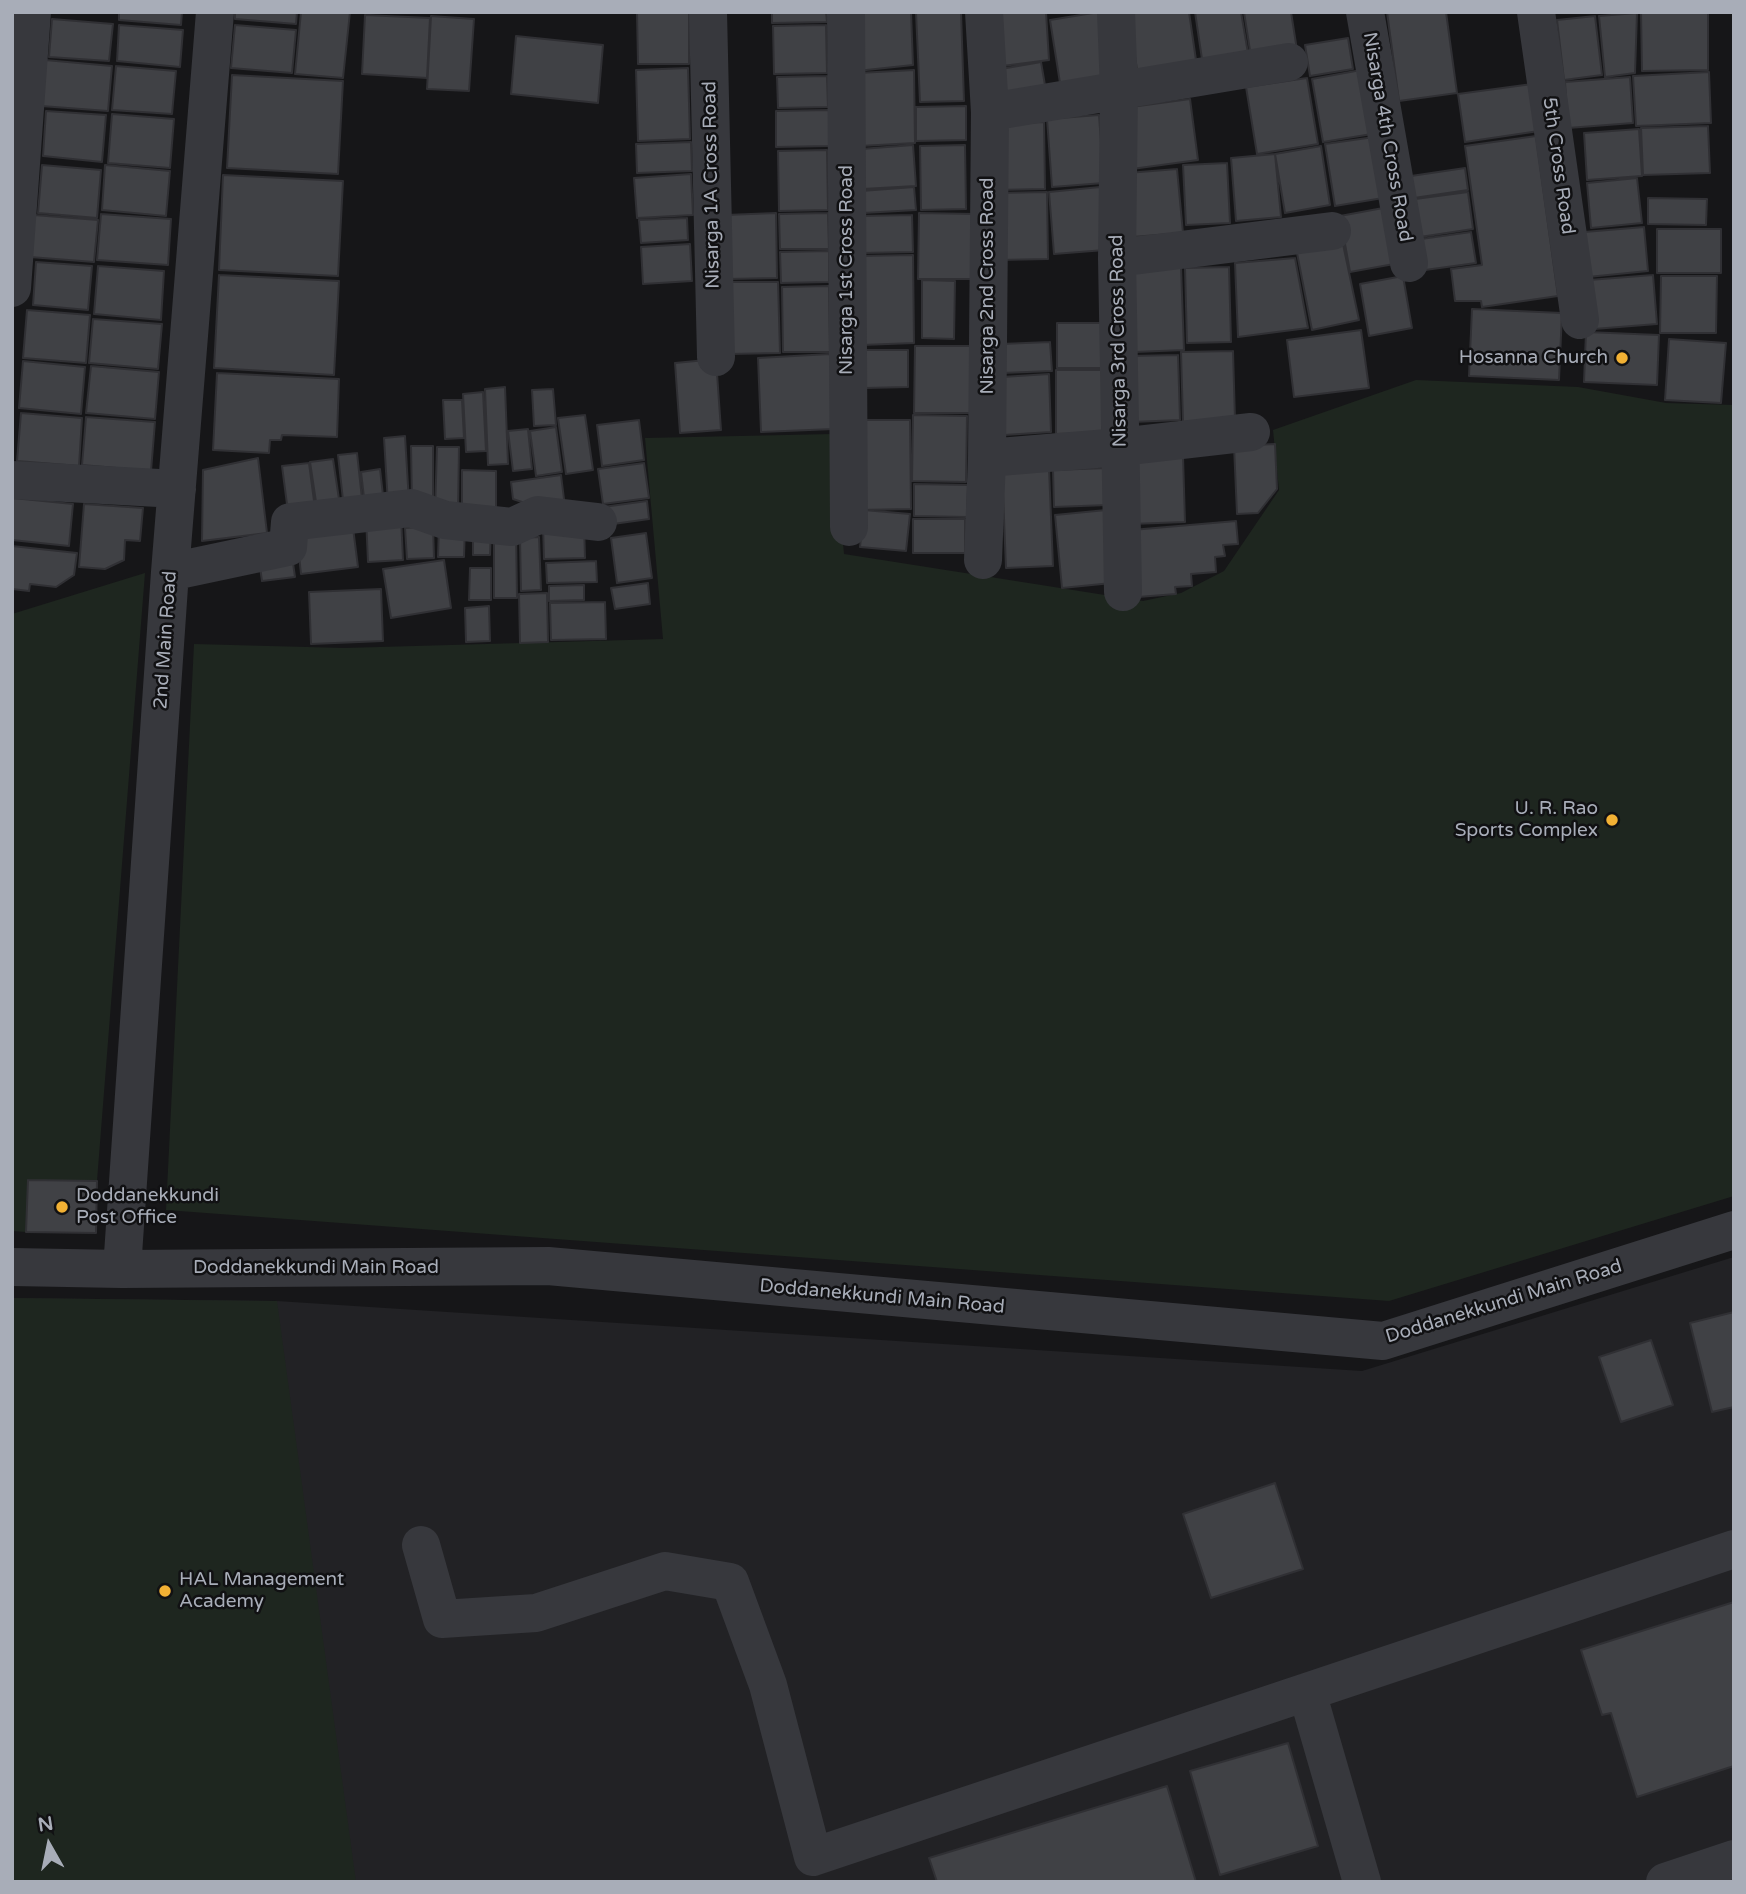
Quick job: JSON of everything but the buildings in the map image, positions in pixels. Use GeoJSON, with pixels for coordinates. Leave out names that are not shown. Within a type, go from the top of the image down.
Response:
{"type":"FeatureCollection","features":[{"type":"Feature","properties":{"kind":"street"},"geometry":{"type":"LineString","coordinates":[[12,288],[32,12]]}},
{"type":"Feature","properties":{"kind":"street","name":"2nd Main Road"},"geometry":{"type":"LineString","coordinates":[[122,1269],[170,572],[215,12]]}},
{"type":"Feature","properties":{"kind":"street","name":"Nisarga 1A Cross Road"},"geometry":{"type":"LineString","coordinates":[[708,12],[716,357]]}},
{"type":"Feature","properties":{"kind":"street","name":"Nisarga 1st Cross Road"},"geometry":{"type":"LineString","coordinates":[[845,12],[849,527]]}},
{"type":"Feature","properties":{"kind":"street","name":"Nisarga 2nd Cross Road"},"geometry":{"type":"LineString","coordinates":[[983,560],[987,458],[990,112],[984,12]]}},
{"type":"Feature","properties":{"kind":"street","name":"Nisarga 3rd Cross Road"},"geometry":{"type":"LineString","coordinates":[[1116,12],[1123,592]]}},
{"type":"Feature","properties":{"kind":"street","name":"Nisarga 4th Cross Road"},"geometry":{"type":"LineString","coordinates":[[1365,12],[1409,262]]}},
{"type":"Feature","properties":{"kind":"street","name":"5th Cross Road"},"geometry":{"type":"LineString","coordinates":[[1536,12],[1580,320]]}},
{"type":"Feature","properties":{"kind":"street"},"geometry":{"type":"LineString","coordinates":[[990,112],[1289,62]]}},
{"type":"Feature","properties":{"kind":"street"},"geometry":{"type":"LineString","coordinates":[[1117,258],[1332,232]]}},
{"type":"Feature","properties":{"kind":"street"},"geometry":{"type":"LineString","coordinates":[[987,458],[1251,432]]}},
{"type":"Feature","properties":{"kind":"street"},"geometry":{"type":"LineString","coordinates":[[12,480],[177,489]]}},
{"type":"Feature","properties":{"kind":"street"},"geometry":{"type":"LineString","coordinates":[[170,572],[288,547],[290,522],[411,508],[445,520],[512,527],[538,514],[598,522]]}},
{"type":"Feature","properties":{"kind":"street","name":"Doddanekkundi Main Road"},"geometry":{"type":"LineString","coordinates":[[12,1267],[122,1269],[548,1266],[1383,1341],[1734,1230]]}},
{"type":"Feature","properties":{"kind":"street"},"geometry":{"type":"LineString","coordinates":[[421,1545],[442,1619],[536,1613],[666,1571],[730,1582],[768,1685],[813,1857],[1734,1549]]}},
{"type":"Feature","properties":{"kind":"street"},"geometry":{"type":"LineString","coordinates":[[1307,1692],[1362,1882]]}},
{"type":"Feature","properties":{"kind":"street"},"geometry":{"type":"LineString","coordinates":[[1686,1879],[1734,1859]]}},
{"type":"Feature","properties":{"kind":"shaded area"},"geometry":{"type":"Polygon","coordinates":[[[1416,380],[1578,387],[1666,403],[1734,405],[1734,1196],[1389,1301],[166,1210],[194,644],[344,648],[663,639],[645,438],[833,434],[844,554],[1143,601],[1181,593],[1224,571],[1279,490],[1273,430],[1416,380]]]}},
{"type":"Feature","properties":{"kind":"shaded area"},"geometry":{"type":"Polygon","coordinates":[[[145,573],[97,1181],[28,1180],[26,1232],[12,1231],[12,614],[145,573]]]}},
{"type":"Feature","properties":{"kind":"shaded area"},"geometry":{"type":"Polygon","coordinates":[[[1734,1257],[1734,1882],[12,1882],[12,1298],[277,1301],[1362,1371],[1734,1257]]]}},
{"type":"Feature","properties":{"kind":"shaded area","name":"HAL Management Academy"},"geometry":{"type":"Polygon","coordinates":[[[12,1298],[277,1301],[356,1882],[12,1882],[12,1298]]]}},
{"type":"Feature","properties":{"kind":"place","name":"Hosanna Church"},"geometry":{"type":"Point","coordinates":[1622,358]}},
{"type":"Feature","properties":{"kind":"place","name":"U. R. Rao Sports Complex"},"geometry":{"type":"Point","coordinates":[1612,820]}},
{"type":"Feature","properties":{"kind":"place","name":"Doddanekkundi Post Office"},"geometry":{"type":"Point","coordinates":[62,1207]}},
{"type":"Feature","properties":{"kind":"place","name":"HAL Management Academy"},"geometry":{"type":"Point","coordinates":[165,1591]}}]}
